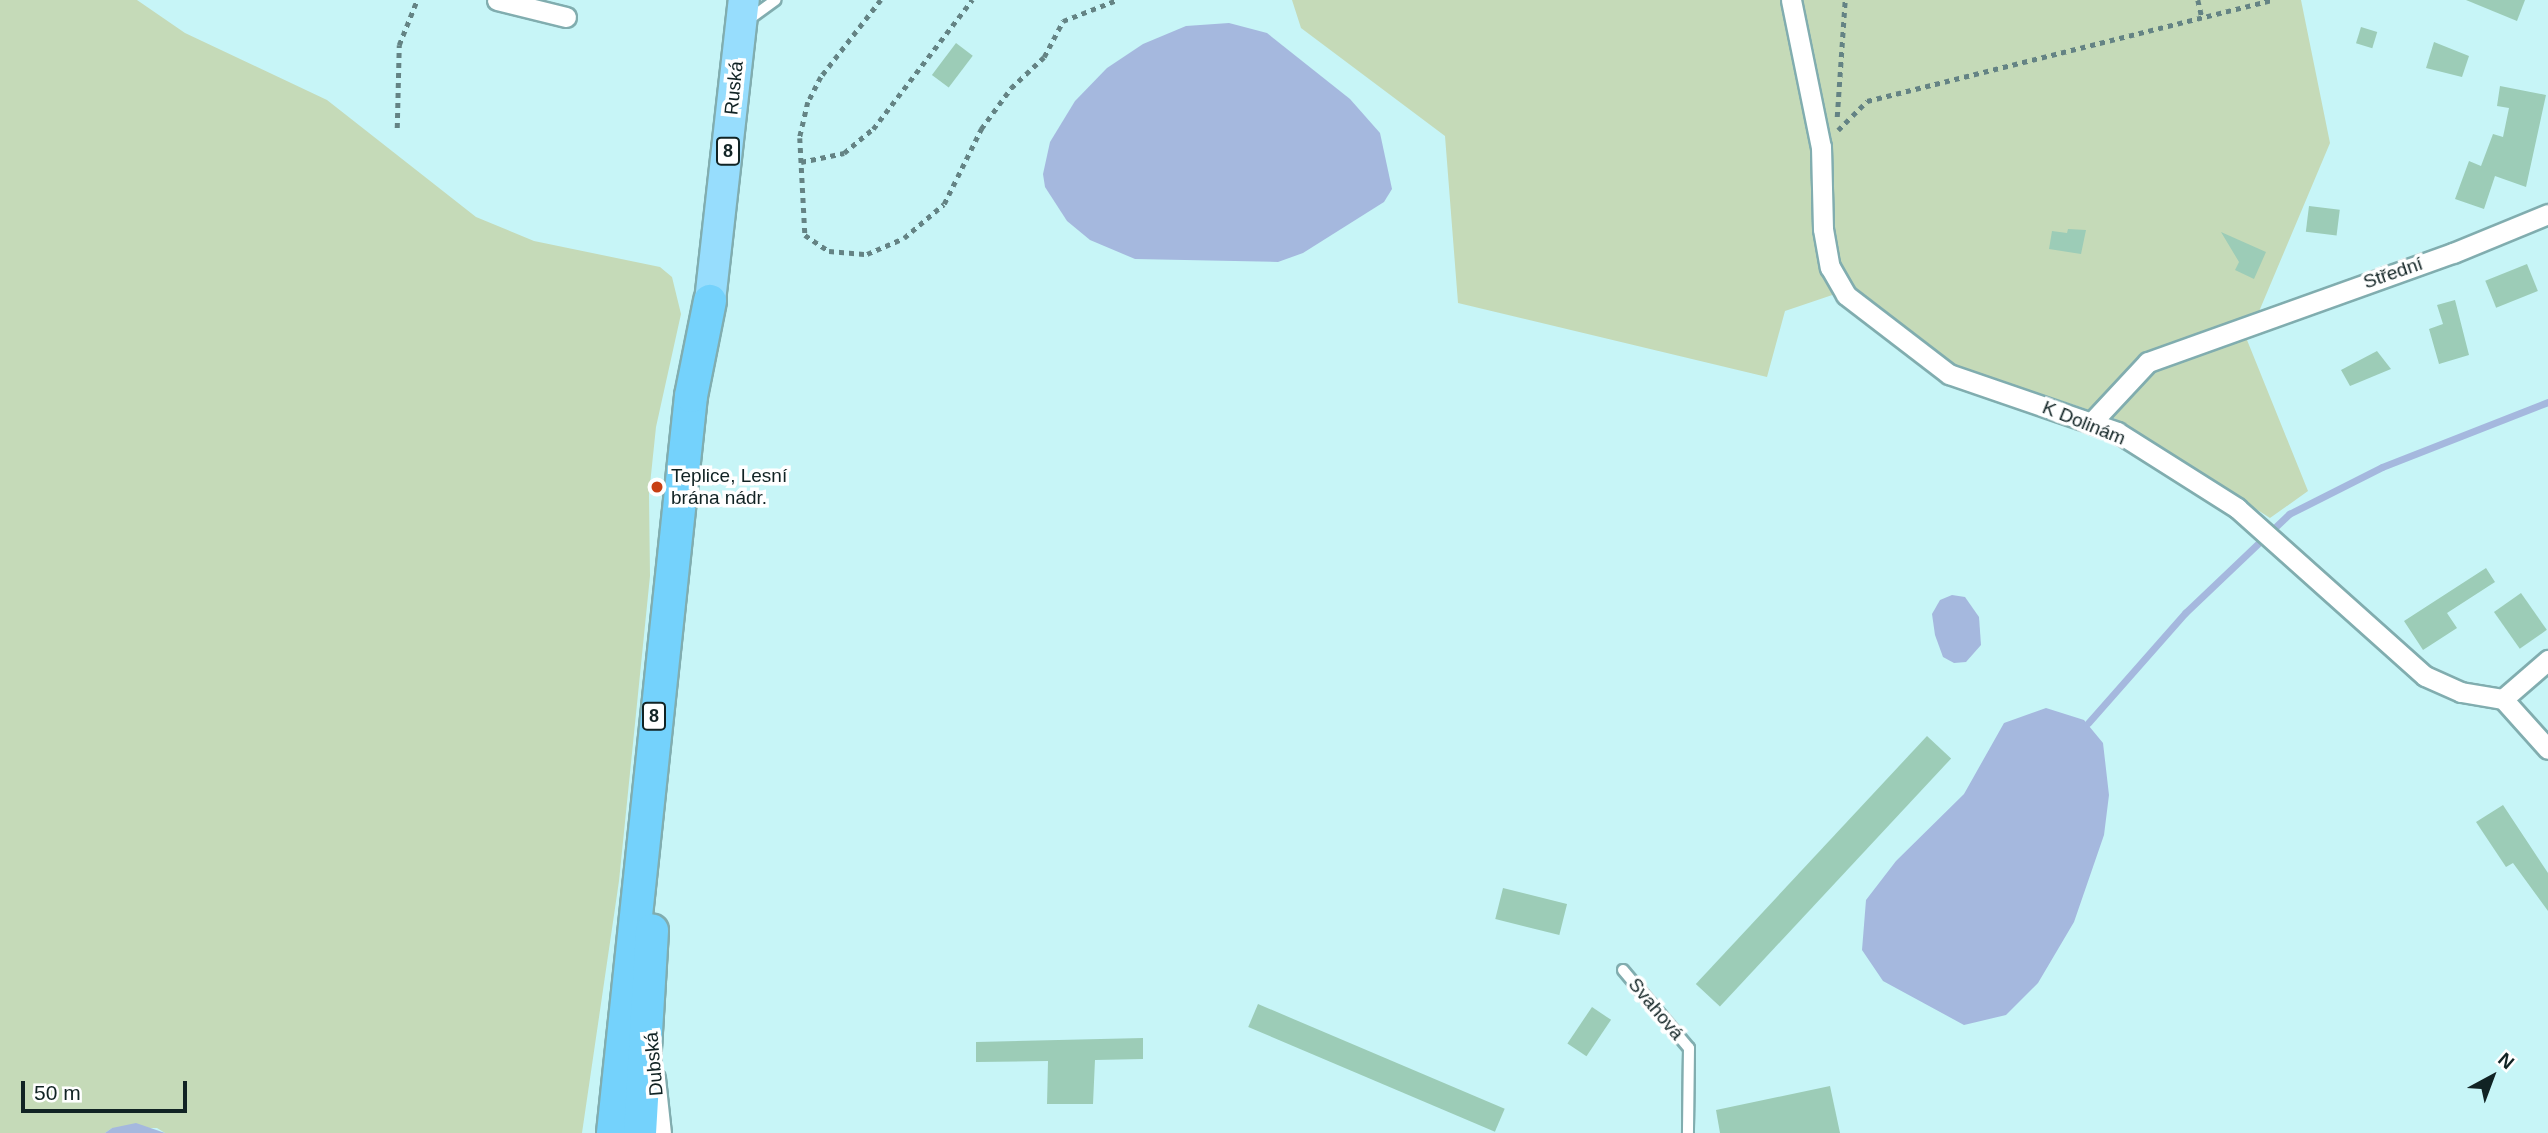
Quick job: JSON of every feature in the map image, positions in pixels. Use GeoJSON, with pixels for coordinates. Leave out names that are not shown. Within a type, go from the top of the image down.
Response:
{"type":"FeatureCollection","features":[{"type":"Feature","properties":{"kind":"highway","name":"8"},"geometry":{"type":"LineString","coordinates":[[640,1133],[669,694],[703,409],[710,301]]}},
{"type":"Feature","properties":{"kind":"highway","name":"8"},"geometry":{"type":"LineString","coordinates":[[613,1133],[691,396],[710,301]]}},
{"type":"Feature","properties":{"kind":"main road","name":"Ruská"},"geometry":{"type":"LineString","coordinates":[[710,301],[742,12]]}},
{"type":"Feature","properties":{"kind":"street"},"geometry":{"type":"LineString","coordinates":[[497,0],[566,17]]}},
{"type":"Feature","properties":{"kind":"street","name":"K Dolinám"},"geometry":{"type":"LineString","coordinates":[[1791,0],[1821,146],[1823,229],[1830,268],[1846,295],[1950,374],[2117,432],[2237,508],[2425,676],[2461,692],[2503,699]]}},
{"type":"Feature","properties":{"kind":"street","name":"Střední"},"geometry":{"type":"LineString","coordinates":[[2092,422],[2148,362],[2453,253],[2548,214]]}},
{"type":"Feature","properties":{"kind":"street"},"geometry":{"type":"LineString","coordinates":[[2548,660],[2503,699],[2548,749]]}},
{"type":"Feature","properties":{"kind":"street","name":"Dubská"},"geometry":{"type":"LineString","coordinates":[[649,995],[661,1133]]}},
{"type":"Feature","properties":{"kind":"lane"},"geometry":{"type":"LineString","coordinates":[[742,12],[776,0]]}},
{"type":"Feature","properties":{"kind":"lane","name":"Svahová"},"geometry":{"type":"LineString","coordinates":[[1623,970],[1689,1048],[1688,1133]]}},
{"type":"Feature","properties":{"kind":"path"},"geometry":{"type":"LineString","coordinates":[[397,128],[399,45],[418,0]]}},
{"type":"Feature","properties":{"kind":"path"},"geometry":{"type":"LineString","coordinates":[[881,0],[821,77],[808,102],[801,162],[805,235],[829,251],[867,254],[904,238],[944,204],[981,129],[1012,88],[1044,57],[1063,21],[1117,0]]}},
{"type":"Feature","properties":{"kind":"path"},"geometry":{"type":"LineString","coordinates":[[801,162],[844,153],[873,130],[972,0]]}},
{"type":"Feature","properties":{"kind":"path"},"geometry":{"type":"LineString","coordinates":[[1839,97],[1845,0]]}},
{"type":"Feature","properties":{"kind":"path"},"geometry":{"type":"LineString","coordinates":[[2198,0],[2202,18]]}},
{"type":"Feature","properties":{"kind":"path"},"geometry":{"type":"LineString","coordinates":[[1836,132],[1867,102],[2271,0]]}},
{"type":"Feature","properties":{"kind":"green space"},"geometry":{"type":"Polygon","coordinates":[[[0,0],[137,0],[185,33],[327,100],[476,217],[534,241],[660,267],[672,277],[681,314],[656,427],[649,494],[650,576],[619,881],[582,1133],[165,1133],[157,1128],[112,1128],[105,1133],[0,1133],[0,0]]]}},
{"type":"Feature","properties":{"kind":"green space"},"geometry":{"type":"Polygon","coordinates":[[[1292,0],[2301,0],[2330,143],[2247,340],[2308,491],[2270,518],[2116,419],[1955,365],[1853,288],[1785,311],[1767,377],[1458,303],[1445,136],[1301,28],[1292,0]]]}},
{"type":"Feature","properties":{"kind":"water"},"geometry":{"type":"Polygon","coordinates":[[[1229,23],[1267,33],[1350,99],[1380,133],[1392,189],[1384,202],[1303,253],[1278,262],[1135,259],[1090,240],[1067,221],[1045,187],[1043,174],[1050,142],[1075,101],[1107,68],[1143,44],[1186,26],[1229,23]]]}},
{"type":"Feature","properties":{"kind":"water"},"geometry":{"type":"Polygon","coordinates":[[[1952,595],[1965,597],[1979,617],[1981,645],[1966,662],[1954,663],[1943,657],[1935,635],[1932,614],[1940,600],[1952,595]]]}},
{"type":"Feature","properties":{"kind":"water"},"geometry":{"type":"Polygon","coordinates":[[[2046,708],[2084,720],[2103,743],[2109,795],[2104,835],[2074,922],[2038,983],[2006,1015],[1964,1025],[1883,981],[1862,950],[1866,900],[1896,861],[1964,794],[2004,723],[2046,708]]]}},
{"type":"Feature","properties":{"kind":"water"},"geometry":{"type":"Polygon","coordinates":[[[136,1123],[165,1133],[105,1133],[112,1128],[136,1123]]]}},
{"type":"Feature","properties":{"kind":"building"},"geometry":{"type":"Polygon","coordinates":[[[2466,0],[2525,0],[2517,21],[2466,0]]]}},
{"type":"Feature","properties":{"kind":"building"},"geometry":{"type":"Polygon","coordinates":[[[2361,27],[2377,32],[2372,48],[2356,43],[2361,27]]]}},
{"type":"Feature","properties":{"kind":"building"},"geometry":{"type":"Polygon","coordinates":[[[2434,42],[2469,56],[2462,77],[2426,68],[2434,42]]]}},
{"type":"Feature","properties":{"kind":"building"},"geometry":{"type":"Polygon","coordinates":[[[956,43],[973,56],[949,88],[932,75],[956,43]]]}},
{"type":"Feature","properties":{"kind":"building"},"geometry":{"type":"Polygon","coordinates":[[[2500,86],[2546,95],[2526,187],[2495,176],[2484,209],[2455,199],[2469,161],[2481,166],[2493,134],[2503,137],[2509,108],[2497,106],[2500,86]]]}},
{"type":"Feature","properties":{"kind":"building"},"geometry":{"type":"Polygon","coordinates":[[[2309,206],[2340,210],[2337,236],[2306,232],[2309,206]]]}},
{"type":"Feature","properties":{"kind":"building"},"geometry":{"type":"Polygon","coordinates":[[[2068,229],[2086,230],[2081,254],[2049,249],[2052,231],[2067,233],[2068,229]]]}},
{"type":"Feature","properties":{"kind":"building"},"geometry":{"type":"Polygon","coordinates":[[[2221,232],[2266,252],[2254,279],[2235,270],[2239,262],[2221,232]]]}},
{"type":"Feature","properties":{"kind":"building"},"geometry":{"type":"Polygon","coordinates":[[[2527,264],[2538,291],[2496,308],[2485,281],[2527,264]]]}},
{"type":"Feature","properties":{"kind":"building"},"geometry":{"type":"Polygon","coordinates":[[[2455,300],[2469,355],[2439,364],[2429,329],[2443,324],[2437,305],[2455,300]]]}},
{"type":"Feature","properties":{"kind":"building"},"geometry":{"type":"Polygon","coordinates":[[[2377,351],[2391,369],[2350,386],[2341,370],[2377,351]]]}},
{"type":"Feature","properties":{"kind":"building"},"geometry":{"type":"Polygon","coordinates":[[[2486,568],[2495,582],[2447,613],[2457,628],[2423,650],[2404,621],[2486,568]]]}},
{"type":"Feature","properties":{"kind":"building"},"geometry":{"type":"Polygon","coordinates":[[[2521,593],[2547,630],[2520,649],[2494,612],[2521,593]]]}},
{"type":"Feature","properties":{"kind":"building"},"geometry":{"type":"Polygon","coordinates":[[[1927,736],[1951,759],[1720,1006],[1696,984],[1927,736]]]}},
{"type":"Feature","properties":{"kind":"building"},"geometry":{"type":"Polygon","coordinates":[[[2503,805],[2548,873],[2548,911],[2513,863],[2506,867],[2476,822],[2503,805]]]}},
{"type":"Feature","properties":{"kind":"building"},"geometry":{"type":"Polygon","coordinates":[[[1503,888],[1567,904],[1559,935],[1495,919],[1503,888]]]}},
{"type":"Feature","properties":{"kind":"building"},"geometry":{"type":"Polygon","coordinates":[[[1258,1004],[1505,1109],[1495,1132],[1248,1027],[1258,1004]]]}},
{"type":"Feature","properties":{"kind":"building"},"geometry":{"type":"Polygon","coordinates":[[[1592,1007],[1611,1020],[1586,1056],[1567,1043],[1592,1007]]]}},
{"type":"Feature","properties":{"kind":"building"},"geometry":{"type":"Polygon","coordinates":[[[1143,1038],[1143,1059],[1095,1060],[1093,1104],[1047,1104],[1048,1061],[976,1062],[976,1042],[1143,1038]]]}},
{"type":"Feature","properties":{"kind":"building"},"geometry":{"type":"Polygon","coordinates":[[[1830,1086],[1840,1133],[1720,1133],[1716,1110],[1830,1086]]]}},
{"type":"Feature","properties":{"kind":"waterway"},"geometry":{"type":"LineString","coordinates":[[2088,723],[2185,613],[2289,514],[2382,467],[2548,402]]}},
{"type":"Feature","properties":{"kind":"place","name":"Teplice, Lesní brána nádr."},"geometry":{"type":"Point","coordinates":[657,487]}}]}
